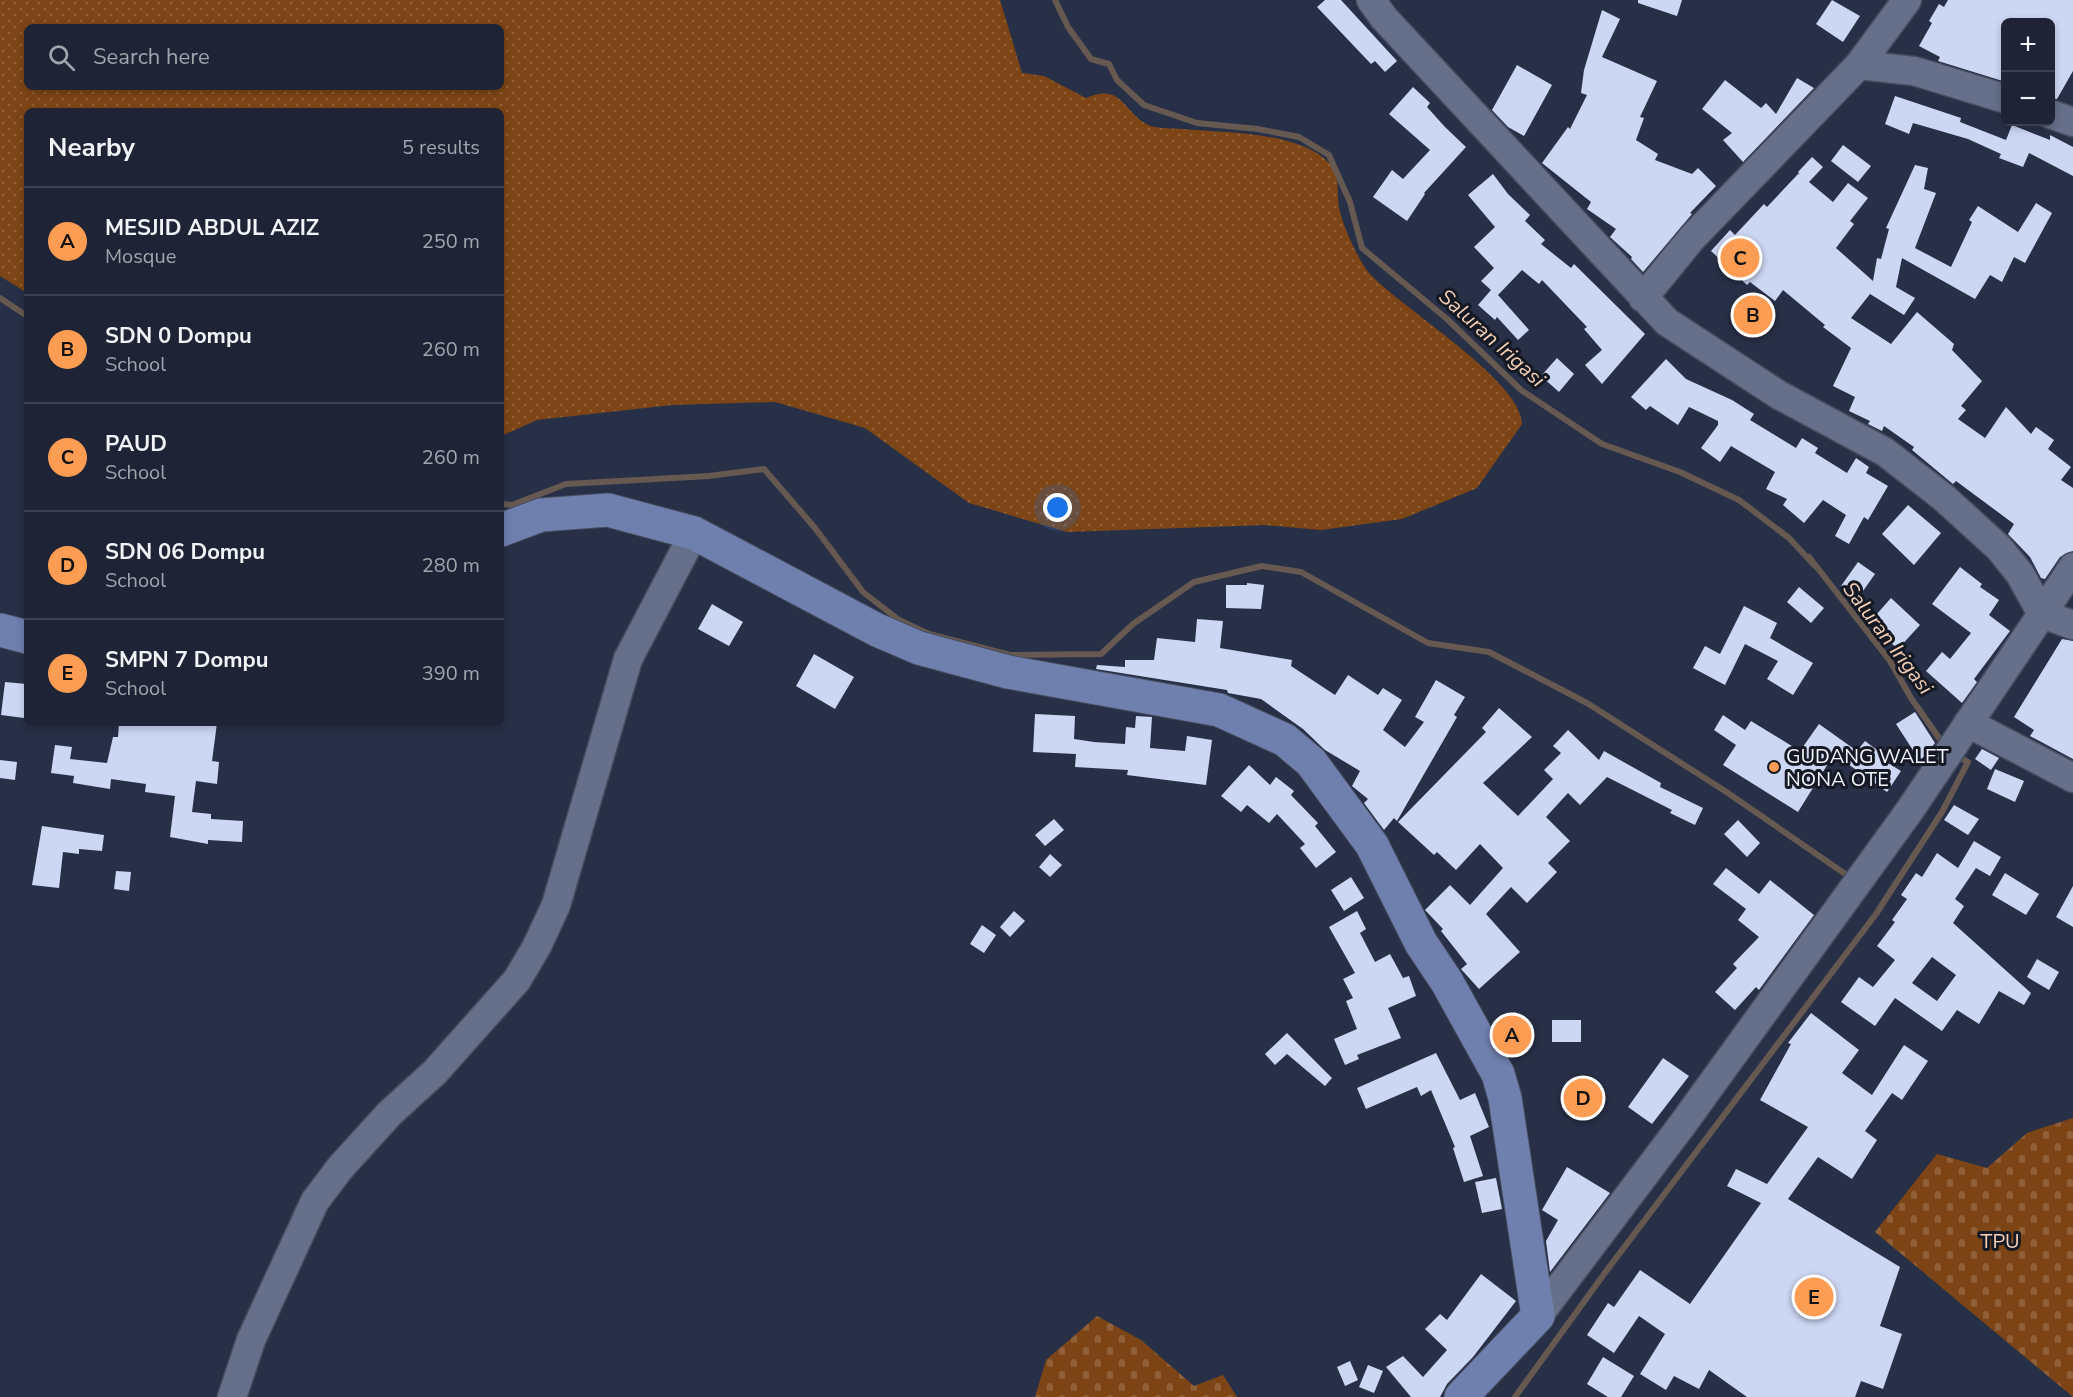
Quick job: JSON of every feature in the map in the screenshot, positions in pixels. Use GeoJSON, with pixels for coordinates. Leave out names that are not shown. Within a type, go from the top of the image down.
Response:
{"type":"FeatureCollection","features":[{"type":"Feature","properties":{"kind":"main road"},"geometry":{"type":"LineString","coordinates":[[504,529],[542,514],[608,510],[694,533],[878,630],[919,648],[1008,672],[1219,710],[1285,740],[1311,762],[1372,845],[1421,943],[1452,992],[1498,1074],[1505,1098],[1538,1316],[1461,1397]]}},
{"type":"Feature","properties":{"kind":"main road"},"geometry":{"type":"LineString","coordinates":[[0,630],[24,636]]}},
{"type":"Feature","properties":{"kind":"street"},"geometry":{"type":"LineString","coordinates":[[1371,0],[1384,18],[1667,322],[1779,395],[1885,452],[1935,491],[1999,548],[2020,574],[2042,614],[2073,625]]}},
{"type":"Feature","properties":{"kind":"street"},"geometry":{"type":"LineString","coordinates":[[1643,298],[1692,238],[1859,65],[1907,0]]}},
{"type":"Feature","properties":{"kind":"street"},"geometry":{"type":"LineString","coordinates":[[1859,65],[1914,71],[2001,97]]}},
{"type":"Feature","properties":{"kind":"street"},"geometry":{"type":"LineString","coordinates":[[2055,116],[2073,122]]}},
{"type":"Feature","properties":{"kind":"street"},"geometry":{"type":"LineString","coordinates":[[232,1397],[251,1340],[315,1201],[340,1168],[389,1114],[435,1072],[517,981],[537,946],[556,905],[628,659],[694,533]]}},
{"type":"Feature","properties":{"kind":"street"},"geometry":{"type":"LineString","coordinates":[[1538,1316],[1716,1077],[1910,810],[2073,567]]}},
{"type":"Feature","properties":{"kind":"street"},"geometry":{"type":"LineString","coordinates":[[1968,723],[2073,777]]}},
{"type":"Feature","properties":{"kind":"green space"},"geometry":{"type":"Polygon","coordinates":[[[0,0],[1000,0],[1022,73],[1044,76],[1086,98],[1099,94],[1116,97],[1142,121],[1151,126],[1281,139],[1317,153],[1330,164],[1336,175],[1342,219],[1352,245],[1366,269],[1385,288],[1482,366],[1517,407],[1522,424],[1477,488],[1402,519],[1321,530],[1265,525],[1067,532],[969,503],[865,428],[775,402],[672,405],[537,420],[504,435],[504,108],[24,108],[24,291],[0,276],[0,0]]]}},
{"type":"Feature","properties":{"kind":"green space","name":"TPU"},"geometry":{"type":"Polygon","coordinates":[[[2073,1118],[2073,1397],[1875,1232],[1937,1154],[1987,1168],[2027,1133],[2073,1118]]]}},
{"type":"Feature","properties":{"kind":"green space"},"geometry":{"type":"Polygon","coordinates":[[[1097,1316],[1141,1340],[1194,1386],[1223,1375],[1237,1397],[1035,1397],[1046,1360],[1097,1316]]]}},
{"type":"Feature","properties":{"kind":"building"},"geometry":{"type":"Polygon","coordinates":[[[1325,0],[1341,0],[1397,61],[1385,72],[1375,61],[1371,64],[1317,7],[1325,0]]]}},
{"type":"Feature","properties":{"kind":"building"},"geometry":{"type":"Polygon","coordinates":[[[1638,0],[1682,0],[1677,16],[1638,3],[1638,0]]]}},
{"type":"Feature","properties":{"kind":"building"},"geometry":{"type":"Polygon","coordinates":[[[1832,0],[1860,16],[1843,42],[1816,24],[1832,0]]]}},
{"type":"Feature","properties":{"kind":"building"},"geometry":{"type":"Polygon","coordinates":[[[1948,0],[2073,0],[2073,71],[2057,99],[2055,99],[2055,18],[2001,18],[2001,80],[1938,61],[1940,57],[1919,46],[1932,23],[1929,21],[1939,4],[1944,7],[1948,0]]]}},
{"type":"Feature","properties":{"kind":"building"},"geometry":{"type":"Polygon","coordinates":[[[1602,10],[1620,19],[1602,57],[1657,81],[1640,117],[1644,118],[1636,140],[1658,154],[1655,160],[1692,174],[1698,168],[1716,186],[1690,213],[1692,214],[1643,272],[1631,259],[1632,257],[1610,237],[1616,229],[1587,209],[1591,202],[1542,163],[1568,127],[1570,129],[1587,95],[1581,93],[1584,70],[1602,10]]]}},
{"type":"Feature","properties":{"kind":"building"},"geometry":{"type":"Polygon","coordinates":[[[1517,65],[1552,85],[1524,136],[1508,127],[1492,110],[1517,65]]]}},
{"type":"Feature","properties":{"kind":"building"},"geometry":{"type":"Polygon","coordinates":[[[1797,78],[1814,88],[1743,162],[1723,140],[1732,133],[1702,109],[1725,80],[1761,108],[1766,103],[1776,114],[1797,78]]]}},
{"type":"Feature","properties":{"kind":"building"},"geometry":{"type":"Polygon","coordinates":[[[1413,87],[1430,103],[1427,107],[1466,147],[1424,193],[1407,221],[1373,197],[1392,170],[1403,179],[1430,150],[1389,114],[1413,87]]]}},
{"type":"Feature","properties":{"kind":"building"},"geometry":{"type":"Polygon","coordinates":[[[1895,96],[1961,118],[1960,122],[2006,140],[2012,126],[2050,140],[2050,135],[2073,147],[2073,176],[2029,153],[2023,167],[1999,158],[2001,154],[1968,139],[1913,123],[1909,134],[1885,124],[1895,96]]]}},
{"type":"Feature","properties":{"kind":"building"},"geometry":{"type":"Polygon","coordinates":[[[1843,145],[1871,166],[1858,182],[1831,161],[1843,145]]]}},
{"type":"Feature","properties":{"kind":"building"},"geometry":{"type":"Polygon","coordinates":[[[1812,157],[1823,167],[1809,182],[1833,202],[1848,183],[1868,198],[1850,221],[1854,224],[1836,248],[1873,281],[1877,258],[1881,259],[1889,229],[1886,228],[1915,165],[1928,168],[1924,189],[1936,193],[1915,248],[1951,267],[1972,222],[1969,220],[1978,206],[2018,232],[2036,203],[2052,213],[2025,263],[2014,257],[2002,282],[1990,275],[1975,299],[1902,258],[1896,287],[1915,298],[1904,315],[1870,294],[1851,318],[1891,344],[1917,312],[1954,344],[1952,350],[1982,381],[1961,406],[1966,410],[1958,419],[1985,438],[2006,407],[2031,434],[2036,427],[2054,440],[2048,449],[2071,467],[2061,480],[2073,488],[2073,551],[2060,557],[2045,579],[2041,578],[2030,557],[2008,534],[2014,524],[1956,481],[1953,484],[1912,450],[1914,447],[1884,426],[1882,431],[1868,424],[1870,421],[1849,411],[1855,397],[1833,386],[1851,348],[1823,327],[1825,325],[1783,290],[1775,301],[1750,282],[1747,285],[1711,251],[1730,230],[1735,235],[1764,204],[1767,207],[1812,157]]]}},
{"type":"Feature","properties":{"kind":"building"},"geometry":{"type":"Polygon","coordinates":[[[1493,174],[1508,194],[1530,215],[1525,221],[1545,240],[1541,244],[1571,268],[1574,264],[1645,334],[1602,384],[1585,365],[1602,350],[1584,329],[1587,327],[1542,280],[1539,284],[1522,270],[1498,295],[1529,330],[1518,340],[1497,317],[1495,320],[1478,305],[1491,290],[1481,281],[1494,268],[1474,247],[1495,227],[1468,195],[1493,174]]]}},
{"type":"Feature","properties":{"kind":"building"},"geometry":{"type":"Polygon","coordinates":[[[1557,358],[1574,374],[1559,392],[1541,376],[1557,358]]]}},
{"type":"Feature","properties":{"kind":"building"},"geometry":{"type":"Polygon","coordinates":[[[1666,359],[1686,379],[1732,400],[1754,414],[1750,420],[1796,448],[1802,438],[1818,448],[1815,453],[1847,473],[1856,458],[1869,467],[1866,473],[1888,486],[1868,520],[1864,517],[1849,544],[1835,536],[1846,515],[1823,500],[1804,523],[1783,505],[1787,499],[1766,489],[1775,472],[1731,446],[1720,462],[1701,448],[1718,425],[1718,421],[1689,407],[1678,425],[1650,406],[1646,410],[1631,397],[1666,359]]]}},
{"type":"Feature","properties":{"kind":"building"},"geometry":{"type":"Polygon","coordinates":[[[1908,505],[1941,533],[1914,565],[1882,534],[1908,505]]]}},
{"type":"Feature","properties":{"kind":"building"},"geometry":{"type":"Polygon","coordinates":[[[1858,562],[1875,574],[1858,598],[1841,586],[1858,562]]]}},
{"type":"Feature","properties":{"kind":"building"},"geometry":{"type":"Polygon","coordinates":[[[1960,567],[1982,584],[1980,587],[1999,600],[1989,615],[2010,631],[1974,679],[1977,682],[1962,703],[1926,671],[1942,652],[1950,659],[1971,633],[1932,604],[1960,567]]]}},
{"type":"Feature","properties":{"kind":"building"},"geometry":{"type":"Polygon","coordinates":[[[1247,583],[1264,585],[1261,609],[1226,608],[1226,585],[1247,585],[1247,583]]]}},
{"type":"Feature","properties":{"kind":"building"},"geometry":{"type":"Polygon","coordinates":[[[1799,587],[1824,608],[1811,623],[1787,602],[1799,587]]]}},
{"type":"Feature","properties":{"kind":"building"},"geometry":{"type":"Polygon","coordinates":[[[1891,598],[1920,625],[1898,649],[1869,623],[1891,598]]]}},
{"type":"Feature","properties":{"kind":"building"},"geometry":{"type":"Polygon","coordinates":[[[712,604],[743,622],[729,646],[698,629],[712,604]]]}},
{"type":"Feature","properties":{"kind":"building"},"geometry":{"type":"Polygon","coordinates":[[[1744,606],[1777,623],[1770,638],[1813,663],[1793,695],[1767,679],[1778,661],[1745,644],[1725,685],[1693,668],[1705,646],[1720,654],[1744,606]]]}},
{"type":"Feature","properties":{"kind":"building"},"geometry":{"type":"Polygon","coordinates":[[[1197,619],[1223,621],[1220,648],[1292,660],[1291,666],[1335,695],[1348,675],[1378,695],[1383,688],[1402,700],[1383,730],[1405,747],[1424,722],[1415,717],[1436,680],[1465,697],[1454,715],[1457,717],[1397,821],[1394,818],[1384,830],[1364,803],[1368,799],[1352,786],[1360,771],[1325,750],[1303,729],[1261,699],[1228,693],[1227,690],[1096,669],[1097,665],[1125,667],[1125,660],[1154,660],[1157,638],[1195,642],[1197,619]]]}},
{"type":"Feature","properties":{"kind":"building"},"geometry":{"type":"Polygon","coordinates":[[[2062,639],[2073,641],[2073,759],[2030,736],[2034,730],[2014,717],[2062,639]]]}},
{"type":"Feature","properties":{"kind":"building"},"geometry":{"type":"Polygon","coordinates":[[[814,654],[854,677],[835,709],[796,686],[814,654]]]}},
{"type":"Feature","properties":{"kind":"building"},"geometry":{"type":"Polygon","coordinates":[[[5,682],[24,684],[24,718],[1,715],[5,682]]]}},
{"type":"Feature","properties":{"kind":"building"},"geometry":{"type":"Polygon","coordinates":[[[1499,708],[1532,737],[1483,783],[1518,816],[1553,779],[1544,770],[1561,753],[1553,746],[1568,730],[1599,760],[1604,751],[1661,783],[1660,787],[1703,808],[1695,825],[1670,813],[1672,810],[1607,777],[1580,805],[1568,793],[1546,817],[1570,841],[1548,863],[1557,872],[1527,903],[1511,887],[1486,914],[1520,952],[1479,989],[1461,969],[1467,964],[1441,931],[1443,929],[1425,910],[1450,885],[1470,905],[1503,868],[1480,844],[1456,870],[1437,852],[1434,855],[1398,822],[1486,732],[1482,728],[1499,708]]]}},
{"type":"Feature","properties":{"kind":"building"},"geometry":{"type":"Polygon","coordinates":[[[1915,712],[1935,743],[1920,761],[1896,724],[1915,712]]]}},
{"type":"Feature","properties":{"kind":"building"},"geometry":{"type":"Polygon","coordinates":[[[1035,714],[1075,716],[1074,739],[1094,742],[1125,744],[1126,727],[1135,728],[1136,716],[1152,717],[1150,748],[1185,751],[1187,736],[1212,740],[1206,785],[1127,775],[1128,770],[1075,767],[1076,754],[1033,752],[1035,714]]]}},
{"type":"Feature","properties":{"kind":"building","name":"GUDANG WALET NONA OTE"},"geometry":{"type":"Polygon","coordinates":[[[1723,715],[1745,730],[1751,721],[1800,751],[1819,724],[1857,751],[1865,741],[1885,756],[1883,760],[1901,771],[1887,792],[1834,754],[1798,812],[1723,765],[1736,745],[1714,730],[1723,715]]]}},
{"type":"Feature","properties":{"kind":"building"},"geometry":{"type":"Polygon","coordinates":[[[119,726],[217,726],[212,761],[219,762],[217,784],[196,781],[192,812],[211,814],[211,819],[243,821],[242,842],[208,840],[208,844],[170,837],[175,796],[145,792],[146,784],[111,779],[110,789],[73,783],[74,776],[51,773],[55,745],[72,747],[70,759],[107,763],[113,737],[118,737],[119,726]]]}},
{"type":"Feature","properties":{"kind":"building"},"geometry":{"type":"Polygon","coordinates":[[[1982,749],[1999,758],[1991,770],[1975,759],[1982,749]]]}},
{"type":"Feature","properties":{"kind":"building"},"geometry":{"type":"Polygon","coordinates":[[[0,760],[17,762],[15,780],[0,778],[0,760]]]}},
{"type":"Feature","properties":{"kind":"building"},"geometry":{"type":"Polygon","coordinates":[[[1249,765],[1270,785],[1276,777],[1294,791],[1291,795],[1318,823],[1315,826],[1336,852],[1316,868],[1300,848],[1305,844],[1277,814],[1269,823],[1247,805],[1241,812],[1221,796],[1249,765]]]}},
{"type":"Feature","properties":{"kind":"building"},"geometry":{"type":"Polygon","coordinates":[[[1995,769],[2024,781],[2015,802],[1987,789],[1995,769]]]}},
{"type":"Feature","properties":{"kind":"building"},"geometry":{"type":"Polygon","coordinates":[[[1954,805],[1979,819],[1968,835],[1944,820],[1954,805]]]}},
{"type":"Feature","properties":{"kind":"building"},"geometry":{"type":"Polygon","coordinates":[[[1054,819],[1064,830],[1045,846],[1035,835],[1054,819]]]}},
{"type":"Feature","properties":{"kind":"building"},"geometry":{"type":"Polygon","coordinates":[[[1738,820],[1760,843],[1747,857],[1724,834],[1738,820]]]}},
{"type":"Feature","properties":{"kind":"building"},"geometry":{"type":"Polygon","coordinates":[[[42,826],[104,835],[102,851],[79,849],[79,854],[63,852],[59,888],[32,885],[42,826]]]}},
{"type":"Feature","properties":{"kind":"building"},"geometry":{"type":"Polygon","coordinates":[[[1974,841],[2001,857],[1990,876],[1976,868],[1955,899],[1964,906],[1953,923],[2031,993],[2024,1005],[1999,991],[1979,1024],[1957,1010],[1942,1031],[1895,998],[1875,1026],[1841,1002],[1859,977],[1873,987],[1895,960],[1877,946],[1895,922],[1892,920],[1907,899],[1901,895],[1916,873],[1922,877],[1937,853],[1958,868],[1974,841]],[[1932,957],[1912,983],[1937,1001],[1956,975],[1932,957]]]}},
{"type":"Feature","properties":{"kind":"building"},"geometry":{"type":"Polygon","coordinates":[[[1050,854],[1062,865],[1050,877],[1039,867],[1050,854]]]}},
{"type":"Feature","properties":{"kind":"building"},"geometry":{"type":"Polygon","coordinates":[[[1726,868],[1759,894],[1770,880],[1814,915],[1759,990],[1756,987],[1735,1010],[1715,992],[1737,968],[1733,964],[1759,937],[1738,920],[1746,909],[1713,884],[1726,868]]]}},
{"type":"Feature","properties":{"kind":"building"},"geometry":{"type":"Polygon","coordinates":[[[116,871],[131,872],[129,891],[114,889],[116,871]]]}},
{"type":"Feature","properties":{"kind":"building"},"geometry":{"type":"Polygon","coordinates":[[[2005,873],[2039,894],[2026,915],[1992,895],[2005,873]]]}},
{"type":"Feature","properties":{"kind":"building"},"geometry":{"type":"Polygon","coordinates":[[[1351,877],[1364,898],[1344,911],[1331,890],[1351,877]]]}},
{"type":"Feature","properties":{"kind":"building"},"geometry":{"type":"Polygon","coordinates":[[[2073,886],[2073,927],[2056,917],[2073,886]]]}},
{"type":"Feature","properties":{"kind":"building"},"geometry":{"type":"Polygon","coordinates":[[[1014,911],[1025,921],[1010,937],[1000,927],[1014,911]]]}},
{"type":"Feature","properties":{"kind":"building"},"geometry":{"type":"Polygon","coordinates":[[[1357,911],[1366,929],[1360,933],[1375,962],[1390,954],[1403,978],[1409,976],[1416,996],[1388,1008],[1401,1038],[1357,1055],[1359,1059],[1345,1065],[1334,1039],[1357,1029],[1346,1001],[1353,998],[1343,979],[1355,973],[1329,927],[1357,911]]]}},
{"type":"Feature","properties":{"kind":"building"},"geometry":{"type":"Polygon","coordinates":[[[982,925],[996,935],[984,953],[970,944],[982,925]]]}},
{"type":"Feature","properties":{"kind":"building"},"geometry":{"type":"Polygon","coordinates":[[[2037,959],[2059,972],[2049,990],[2027,977],[2037,959]]]}},
{"type":"Feature","properties":{"kind":"building"},"geometry":{"type":"Polygon","coordinates":[[[1515,1012],[1533,1041],[1510,1057],[1493,1027],[1515,1012]]]}},
{"type":"Feature","properties":{"kind":"building"},"geometry":{"type":"Polygon","coordinates":[[[1811,1013],[1859,1050],[1842,1073],[1872,1095],[1904,1045],[1928,1061],[1902,1100],[1892,1093],[1865,1131],[1877,1140],[1852,1179],[1818,1157],[1788,1199],[1900,1267],[1880,1326],[1902,1334],[1883,1389],[1861,1381],[1855,1397],[1747,1397],[1709,1370],[1699,1389],[1674,1376],[1666,1390],[1640,1374],[1665,1334],[1639,1316],[1614,1353],[1587,1335],[1608,1303],[1614,1307],[1640,1270],[1690,1304],[1761,1203],[1727,1186],[1736,1169],[1767,1184],[1808,1127],[1760,1100],[1791,1044],[1788,1043],[1811,1013]]]}},
{"type":"Feature","properties":{"kind":"building"},"geometry":{"type":"Polygon","coordinates":[[[1552,1020],[1581,1020],[1581,1042],[1552,1042],[1552,1020]]]}},
{"type":"Feature","properties":{"kind":"building"},"geometry":{"type":"Polygon","coordinates":[[[1287,1033],[1332,1078],[1325,1086],[1287,1054],[1275,1065],[1265,1054],[1287,1033]]]}},
{"type":"Feature","properties":{"kind":"building"},"geometry":{"type":"Polygon","coordinates":[[[1436,1053],[1460,1100],[1475,1093],[1489,1127],[1470,1136],[1483,1176],[1464,1182],[1453,1148],[1455,1147],[1431,1090],[1421,1096],[1417,1087],[1366,1109],[1357,1088],[1436,1053]]]}},
{"type":"Feature","properties":{"kind":"building"},"geometry":{"type":"Polygon","coordinates":[[[1663,1058],[1689,1076],[1652,1124],[1628,1107],[1663,1058]]]}},
{"type":"Feature","properties":{"kind":"building"},"geometry":{"type":"Polygon","coordinates":[[[1567,1167],[1610,1193],[1550,1272],[1546,1241],[1558,1220],[1542,1210],[1567,1167]]]}},
{"type":"Feature","properties":{"kind":"building"},"geometry":{"type":"Polygon","coordinates":[[[1496,1178],[1502,1209],[1482,1213],[1475,1182],[1496,1178]]]}},
{"type":"Feature","properties":{"kind":"building"},"geometry":{"type":"Polygon","coordinates":[[[1481,1274],[1516,1301],[1473,1357],[1447,1384],[1440,1397],[1411,1397],[1386,1367],[1403,1356],[1423,1377],[1447,1350],[1425,1329],[1440,1314],[1447,1320],[1481,1274]]]}},
{"type":"Feature","properties":{"kind":"building"},"geometry":{"type":"Polygon","coordinates":[[[1603,1357],[1634,1376],[1621,1397],[1608,1397],[1587,1384],[1603,1357]]]}},
{"type":"Feature","properties":{"kind":"building"},"geometry":{"type":"Polygon","coordinates":[[[1350,1361],[1358,1380],[1345,1386],[1337,1367],[1350,1361]]]}},
{"type":"Feature","properties":{"kind":"building"},"geometry":{"type":"Polygon","coordinates":[[[1368,1365],[1383,1371],[1374,1393],[1359,1387],[1368,1365]]]}},
{"type":"Feature","properties":{"kind":"waterway","name":"Saluran Irigasi"},"geometry":{"type":"LineString","coordinates":[[1055,0],[1068,27],[1091,59],[1109,64],[1117,80],[1144,105],[1197,123],[1258,129],[1299,137],[1329,155],[1350,202],[1362,248],[1447,319],[1521,390],[1602,444],[1680,472],[1739,500],[1789,538],[1815,566],[1809,557],[1890,661],[1911,698],[1944,745]]}},
{"type":"Feature","properties":{"kind":"waterway"},"geometry":{"type":"LineString","coordinates":[[0,298],[24,314]]}},
{"type":"Feature","properties":{"kind":"waterway"},"geometry":{"type":"LineString","coordinates":[[504,504],[512,505],[566,484],[709,476],[764,469],[815,528],[863,592],[899,620],[929,634],[1010,655],[1101,654],[1133,624],[1194,582],[1262,566],[1301,572],[1428,643],[1489,652],[1587,703],[1725,791],[1851,878]]}},
{"type":"Feature","properties":{"kind":"waterway"},"geometry":{"type":"LineString","coordinates":[[1515,1397],[1604,1274],[1876,914],[1942,812],[1968,762],[1955,755]]}},
{"type":"Feature","properties":{"kind":"place","name":"PAUD"},"geometry":{"type":"Point","coordinates":[1740,258]}},
{"type":"Feature","properties":{"kind":"place","name":"SDN 0 Dompu"},"geometry":{"type":"Point","coordinates":[1753,315]}},
{"type":"Feature","properties":{"kind":"place","name":"GUDANG WALET NONA OTE"},"geometry":{"type":"Point","coordinates":[1774,767]}},
{"type":"Feature","properties":{"kind":"place","name":"MESJID ABDUL AZIZ"},"geometry":{"type":"Point","coordinates":[1512,1035]}},
{"type":"Feature","properties":{"kind":"place","name":"SDN 06 Dompu"},"geometry":{"type":"Point","coordinates":[1583,1098]}},
{"type":"Feature","properties":{"kind":"place","name":"SMPN 7 Dompu"},"geometry":{"type":"Point","coordinates":[1814,1297]}}]}
